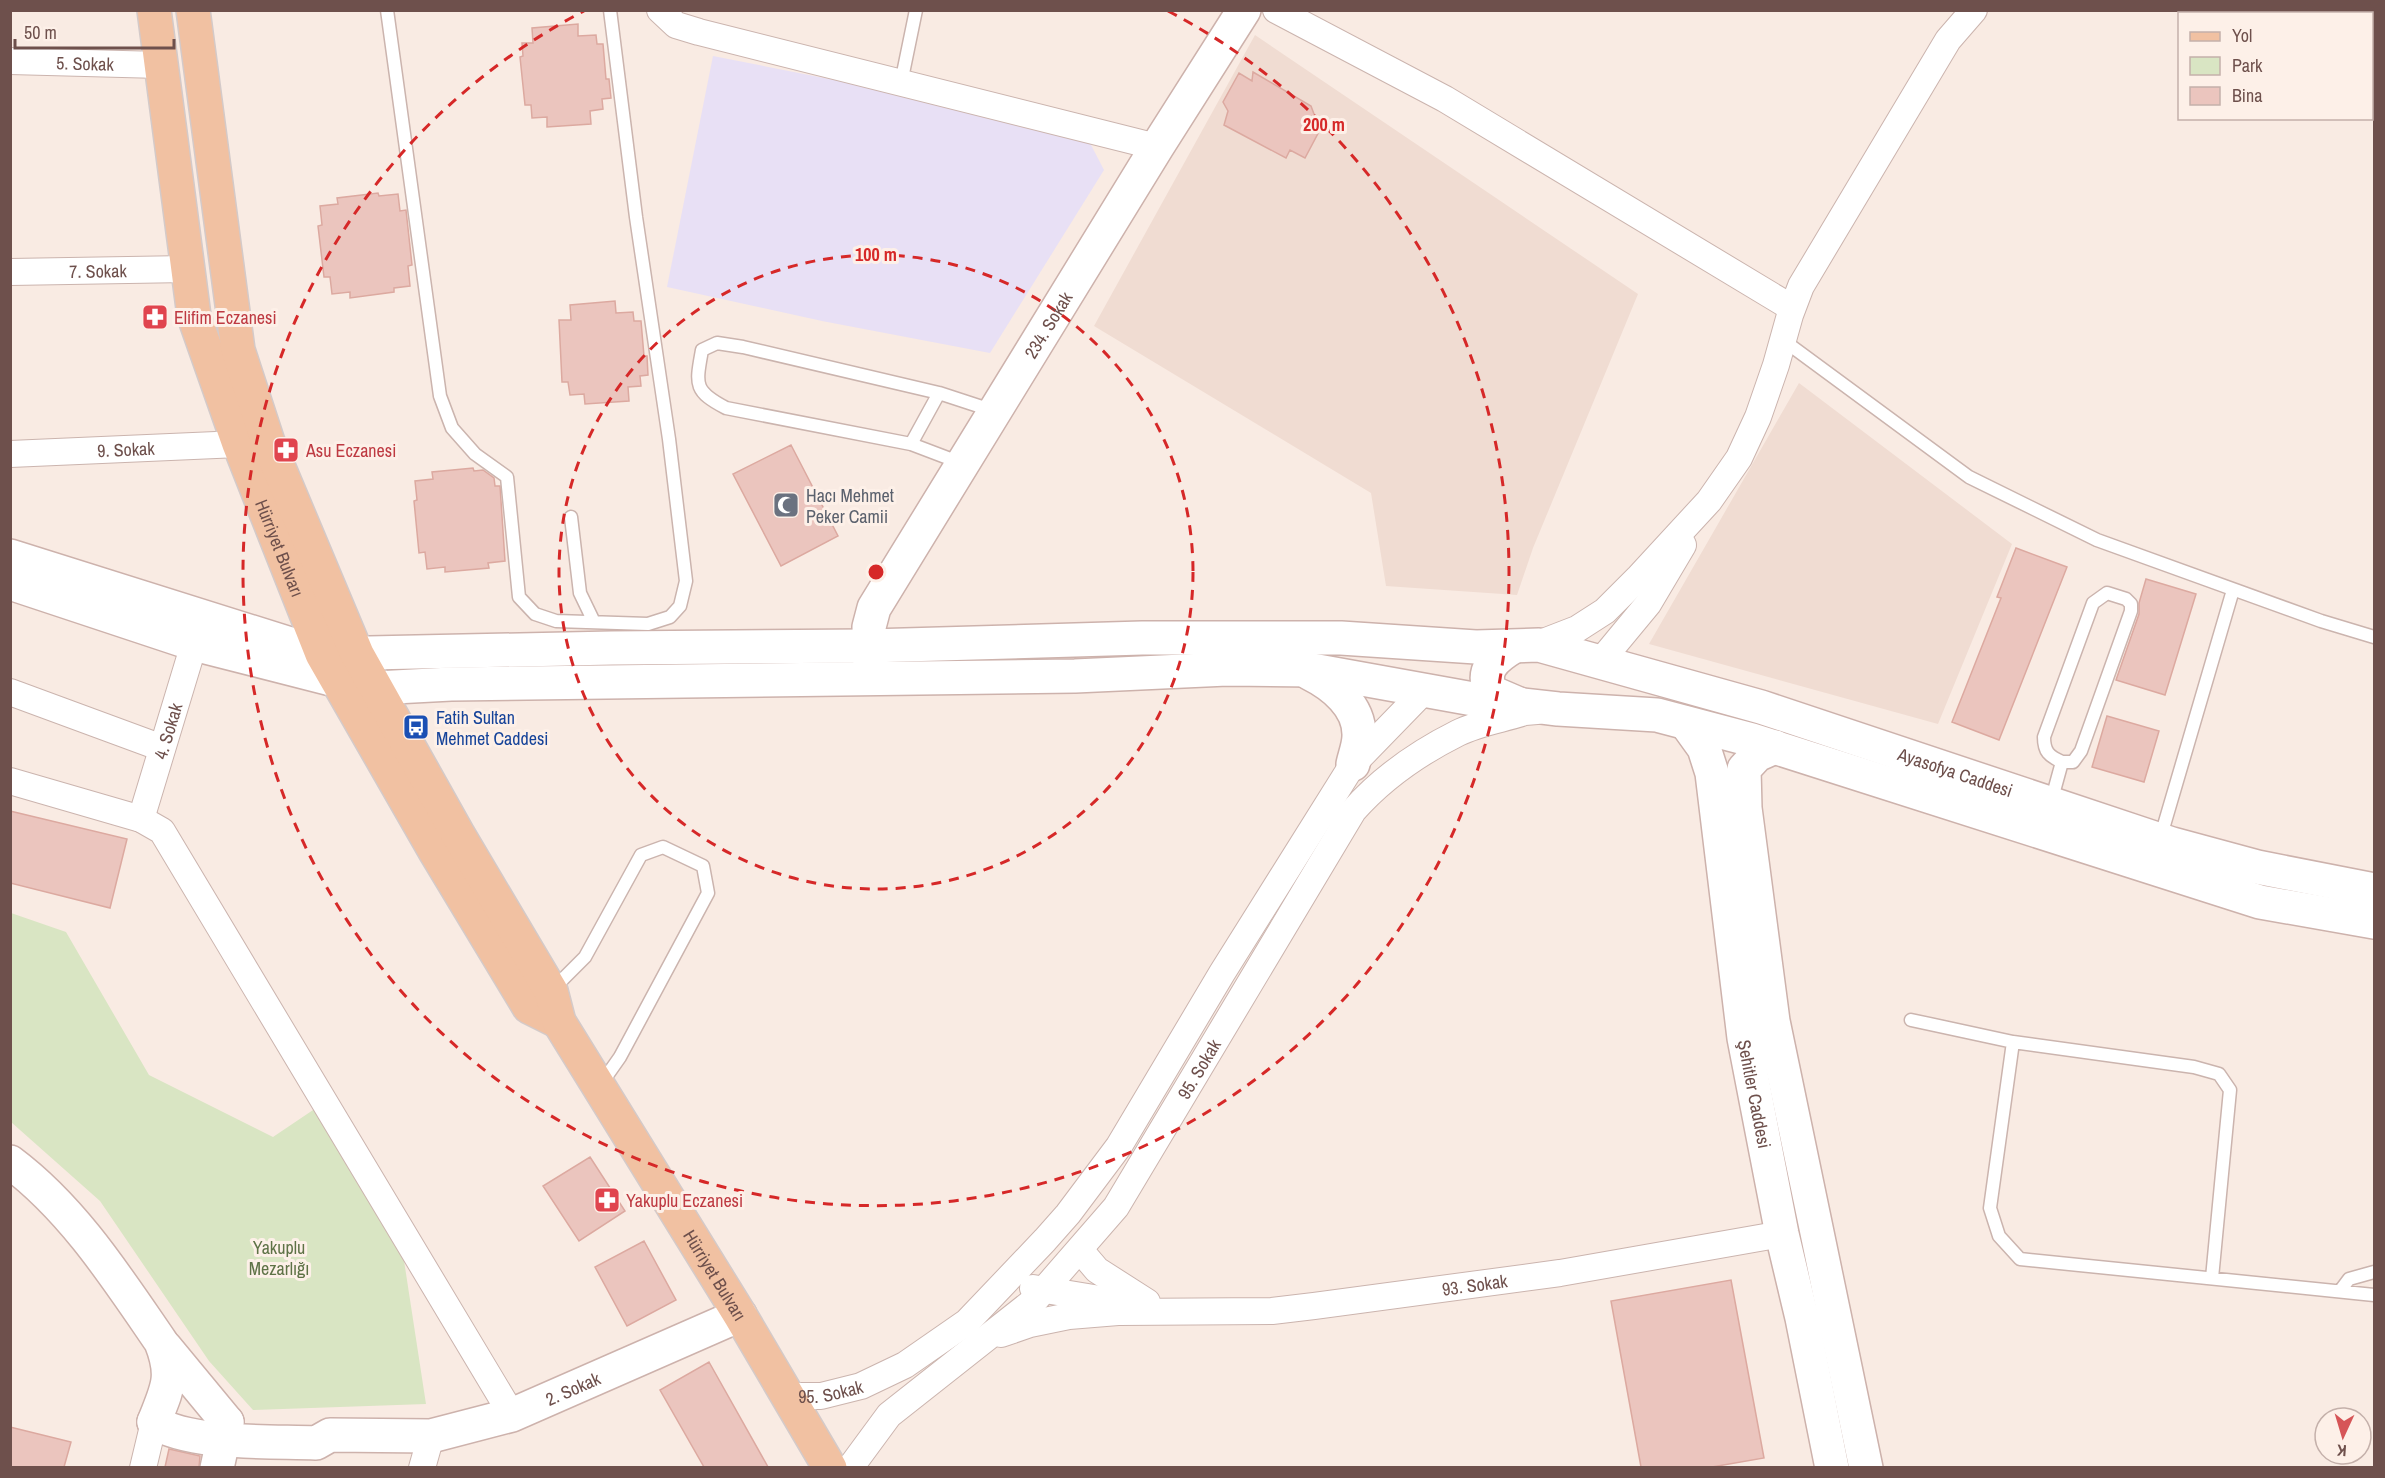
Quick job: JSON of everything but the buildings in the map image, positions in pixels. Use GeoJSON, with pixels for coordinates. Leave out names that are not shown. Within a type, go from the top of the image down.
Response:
{"type":"FeatureCollection","features":[{"type":"Feature","properties":{"kind":"main road","name":"Hürriyet Bulvarı"},"geometry":{"type":"LineString","coordinates":[[154,10],[194,316],[239,444],[328,667],[529,1007],[559,1022]]}},
{"type":"Feature","properties":{"kind":"main road","name":"Hürriyet Bulvarı"},"geometry":{"type":"LineString","coordinates":[[194,10],[238,350],[268,442],[357,654],[459,836],[551,991],[559,1022],[740,1315],[830,1467]]}},
{"type":"Feature","properties":{"kind":"main road","name":"234. Sokak"},"geometry":{"type":"LineString","coordinates":[[870,679],[869,627],[874,608],[1157,147],[1245,10]]}},
{"type":"Feature","properties":{"kind":"main road"},"geometry":{"type":"LineString","coordinates":[[10,555],[328,667],[375,688],[451,684],[1075,676],[1227,669],[1302,670],[1355,676],[1424,691],[1558,710],[1657,715],[1775,747],[2259,902],[2374,922]]}},
{"type":"Feature","properties":{"kind":"main road"},"geometry":{"type":"LineString","coordinates":[[10,583],[194,644],[328,667]]}},
{"type":"Feature","properties":{"kind":"main road","name":"Ayasofya Caddesi"},"geometry":{"type":"LineString","coordinates":[[328,667],[357,654],[612,648],[869,646],[1142,638],[1341,638],[1519,646],[1600,662],[1761,707],[2160,840],[2257,867],[2374,890]]}},
{"type":"Feature","properties":{"kind":"main road"},"geometry":{"type":"LineString","coordinates":[[1424,691],[1441,674],[1468,656],[1519,646]]}},
{"type":"Feature","properties":{"kind":"main road"},"geometry":{"type":"LineString","coordinates":[[1519,646],[1497,657],[1488,669],[1486,683],[1491,692],[1523,705]]}},
{"type":"Feature","properties":{"kind":"main road"},"geometry":{"type":"LineString","coordinates":[[1558,710],[1578,704],[1587,698],[1600,662]]}},
{"type":"Feature","properties":{"kind":"main road"},"geometry":{"type":"LineString","coordinates":[[1302,670],[1327,682],[1348,702],[1356,719],[1359,736],[1353,764]]}},
{"type":"Feature","properties":{"kind":"main road","name":"Şehitler Caddesi"},"geometry":{"type":"LineString","coordinates":[[1686,723],[1704,748],[1712,773],[1773,1021],[1866,1467]]}},
{"type":"Feature","properties":{"kind":"main road","name":"Şehitler Caddesi"},"geometry":{"type":"LineString","coordinates":[[1775,747],[1757,755],[1744,769],[1743,1038],[1829,1453]]}},
{"type":"Feature","properties":{"kind":"main road"},"geometry":{"type":"LineString","coordinates":[[10,1162],[54,1200],[74,1223],[161,1342],[222,1443]]}},
{"type":"Feature","properties":{"kind":"main road"},"geometry":{"type":"LineString","coordinates":[[10,1180],[32,1199],[70,1241],[117,1305],[146,1355],[153,1387],[154,1422]]}},
{"type":"Feature","properties":{"kind":"main road"},"geometry":{"type":"LineString","coordinates":[[1802,1318],[1833,1310]]}},
{"type":"Feature","properties":{"kind":"main road","name":"2. Sokak"},"geometry":{"type":"LineString","coordinates":[[222,1443],[316,1443],[330,1435],[431,1436],[512,1415],[740,1315]]}},
{"type":"Feature","properties":{"kind":"main road"},"geometry":{"type":"LineString","coordinates":[[154,1422],[169,1379],[170,1362],[161,1342]]}},
{"type":"Feature","properties":{"kind":"main road"},"geometry":{"type":"LineString","coordinates":[[154,1422],[163,1413],[176,1411],[222,1443]]}},
{"type":"Feature","properties":{"kind":"main road"},"geometry":{"type":"LineString","coordinates":[[1829,1453],[1858,1430]]}},
{"type":"Feature","properties":{"kind":"street"},"geometry":{"type":"LineString","coordinates":[[660,10],[676,25],[699,32],[1157,147]]}},
{"type":"Feature","properties":{"kind":"street"},"geometry":{"type":"LineString","coordinates":[[1276,10],[1445,99],[1792,308]]}},
{"type":"Feature","properties":{"kind":"street"},"geometry":{"type":"LineString","coordinates":[[1519,646],[1577,629],[1605,611],[1700,512],[1740,458],[1758,417],[1801,286],[1948,40],[1974,10]]}},
{"type":"Feature","properties":{"kind":"street","name":"5. Sokak"},"geometry":{"type":"LineString","coordinates":[[10,62],[160,65]]}},
{"type":"Feature","properties":{"kind":"street","name":"7. Sokak"},"geometry":{"type":"LineString","coordinates":[[10,272],[187,269]]}},
{"type":"Feature","properties":{"kind":"street","name":"9. Sokak"},"geometry":{"type":"LineString","coordinates":[[10,454],[239,444]]}},
{"type":"Feature","properties":{"kind":"street"},"geometry":{"type":"LineString","coordinates":[[1600,662],[1648,604],[1675,560],[1700,512]]}},
{"type":"Feature","properties":{"kind":"street","name":"4. Sokak"},"geometry":{"type":"LineString","coordinates":[[141,819],[194,644]]}},
{"type":"Feature","properties":{"kind":"street","name":"95. Sokak"},"geometry":{"type":"LineString","coordinates":[[787,1396],[821,1396],[861,1386],[905,1365],[967,1322],[1068,1214],[1119,1146],[1222,973],[1353,764],[1424,691]]}},
{"type":"Feature","properties":{"kind":"street"},"geometry":{"type":"LineString","coordinates":[[10,692],[162,748]]}},
{"type":"Feature","properties":{"kind":"street","name":"95. Sokak"},"geometry":{"type":"LineString","coordinates":[[850,1467],[889,1415],[1036,1299],[1116,1207],[1353,811],[1369,793],[1393,773],[1459,732],[1525,712],[1558,710]]}},
{"type":"Feature","properties":{"kind":"street"},"geometry":{"type":"LineString","coordinates":[[10,782],[141,819],[162,831],[512,1415]]}},
{"type":"Feature","properties":{"kind":"street"},"geometry":{"type":"LineString","coordinates":[[1136,1118],[1161,1135]]}},
{"type":"Feature","properties":{"kind":"street","name":"93. Sokak"},"geometry":{"type":"LineString","coordinates":[[1166,1313],[1272,1311],[1314,1306],[1560,1273],[1782,1234]]}},
{"type":"Feature","properties":{"kind":"street"},"geometry":{"type":"LineString","coordinates":[[1080,1250],[1097,1270],[1166,1313]]}},
{"type":"Feature","properties":{"kind":"street"},"geometry":{"type":"LineString","coordinates":[[998,1290],[1022,1287],[1045,1289],[1104,1298],[1166,1313]]}},
{"type":"Feature","properties":{"kind":"street"},"geometry":{"type":"LineString","coordinates":[[985,1340],[1030,1324],[1069,1316],[1118,1312],[1166,1313]]}},
{"type":"Feature","properties":{"kind":"street"},"geometry":{"type":"LineString","coordinates":[[143,1467],[154,1422]]}},
{"type":"Feature","properties":{"kind":"street"},"geometry":{"type":"LineString","coordinates":[[422,1467],[431,1436]]}},
{"type":"Feature","properties":{"kind":"lane"},"geometry":{"type":"LineString","coordinates":[[387,10],[440,396],[452,428],[476,454],[507,477],[519,597],[535,614],[556,621],[648,624],[670,617],[680,606],[686,582],[669,439],[636,217],[610,10]]}},
{"type":"Feature","properties":{"kind":"lane"},"geometry":{"type":"LineString","coordinates":[[901,82],[916,10]]}},
{"type":"Feature","properties":{"kind":"lane"},"geometry":{"type":"LineString","coordinates":[[1783,340],[1969,477],[2097,540],[2320,621],[2374,638]]}},
{"type":"Feature","properties":{"kind":"lane"},"geometry":{"type":"LineString","coordinates":[[963,463],[911,444],[726,408],[706,398],[697,381],[702,350],[717,343],[743,347],[939,393],[995,411]]}},
{"type":"Feature","properties":{"kind":"lane"},"geometry":{"type":"LineString","coordinates":[[911,444],[939,393]]}},
{"type":"Feature","properties":{"kind":"lane"},"geometry":{"type":"LineString","coordinates":[[571,517],[580,593],[594,622]]}},
{"type":"Feature","properties":{"kind":"lane"},"geometry":{"type":"LineString","coordinates":[[2160,840],[2233,590]]}},
{"type":"Feature","properties":{"kind":"lane"},"geometry":{"type":"LineString","coordinates":[[2107,593],[2126,599],[2131,604],[2131,611],[2082,751],[2073,762],[2062,762],[2050,757],[2044,748],[2044,737],[2093,603],[2107,593]]}},
{"type":"Feature","properties":{"kind":"lane"},"geometry":{"type":"LineString","coordinates":[[2051,804],[2062,762]]}},
{"type":"Feature","properties":{"kind":"lane"},"geometry":{"type":"LineString","coordinates":[[551,991],[585,957],[641,855],[663,847],[703,866],[708,892],[620,1057],[599,1087]]}},
{"type":"Feature","properties":{"kind":"lane"},"geometry":{"type":"LineString","coordinates":[[1911,1020],[2013,1042],[2194,1067],[2219,1074],[2230,1089],[2212,1278]]}},
{"type":"Feature","properties":{"kind":"lane"},"geometry":{"type":"LineString","coordinates":[[2013,1042],[1990,1208],[1999,1236],[2020,1259],[2374,1294]]}},
{"type":"Feature","properties":{"kind":"lane"},"geometry":{"type":"LineString","coordinates":[[2340,1291],[2349,1279],[2374,1272]]}},
{"type":"Feature","properties":{"kind":"shaded area"},"geometry":{"type":"Polygon","coordinates":[[[1255,35],[1638,294],[1533,548],[1517,595],[1386,586],[1371,493],[1094,326],[1255,35]]]}},
{"type":"Feature","properties":{"kind":"shaded area"},"geometry":{"type":"Polygon","coordinates":[[[713,56],[880,89],[1089,141],[1104,170],[990,353],[822,321],[667,287],[713,56]]]}},
{"type":"Feature","properties":{"kind":"shaded area"},"geometry":{"type":"Polygon","coordinates":[[[1799,383],[2012,544],[1938,724],[1649,644],[1799,383]]]}},
{"type":"Feature","properties":{"kind":"green space","name":"Yakuplu Mezarlığı"},"geometry":{"type":"Polygon","coordinates":[[[11,913],[66,932],[149,1075],[273,1137],[319,1106],[399,1228],[426,1404],[253,1410],[209,1361],[100,1201],[11,1122],[11,913]]]}},
{"type":"Feature","properties":{"kind":"place","name":"Elifim Eczanesi"},"geometry":{"type":"Point","coordinates":[155,317]}},
{"type":"Feature","properties":{"kind":"place","name":"Asu Eczanesi"},"geometry":{"type":"Point","coordinates":[286,450]}},
{"type":"Feature","properties":{"kind":"place","name":"Hacı Mehmet Peker Camii"},"geometry":{"type":"Point","coordinates":[786,505]}},
{"type":"Feature","properties":{"kind":"place","name":"Fatih Sultan Mehmet Caddesi"},"geometry":{"type":"Point","coordinates":[416,727]}},
{"type":"Feature","properties":{"kind":"place","name":"Yakuplu Eczanesi"},"geometry":{"type":"Point","coordinates":[607,1200]}}]}
